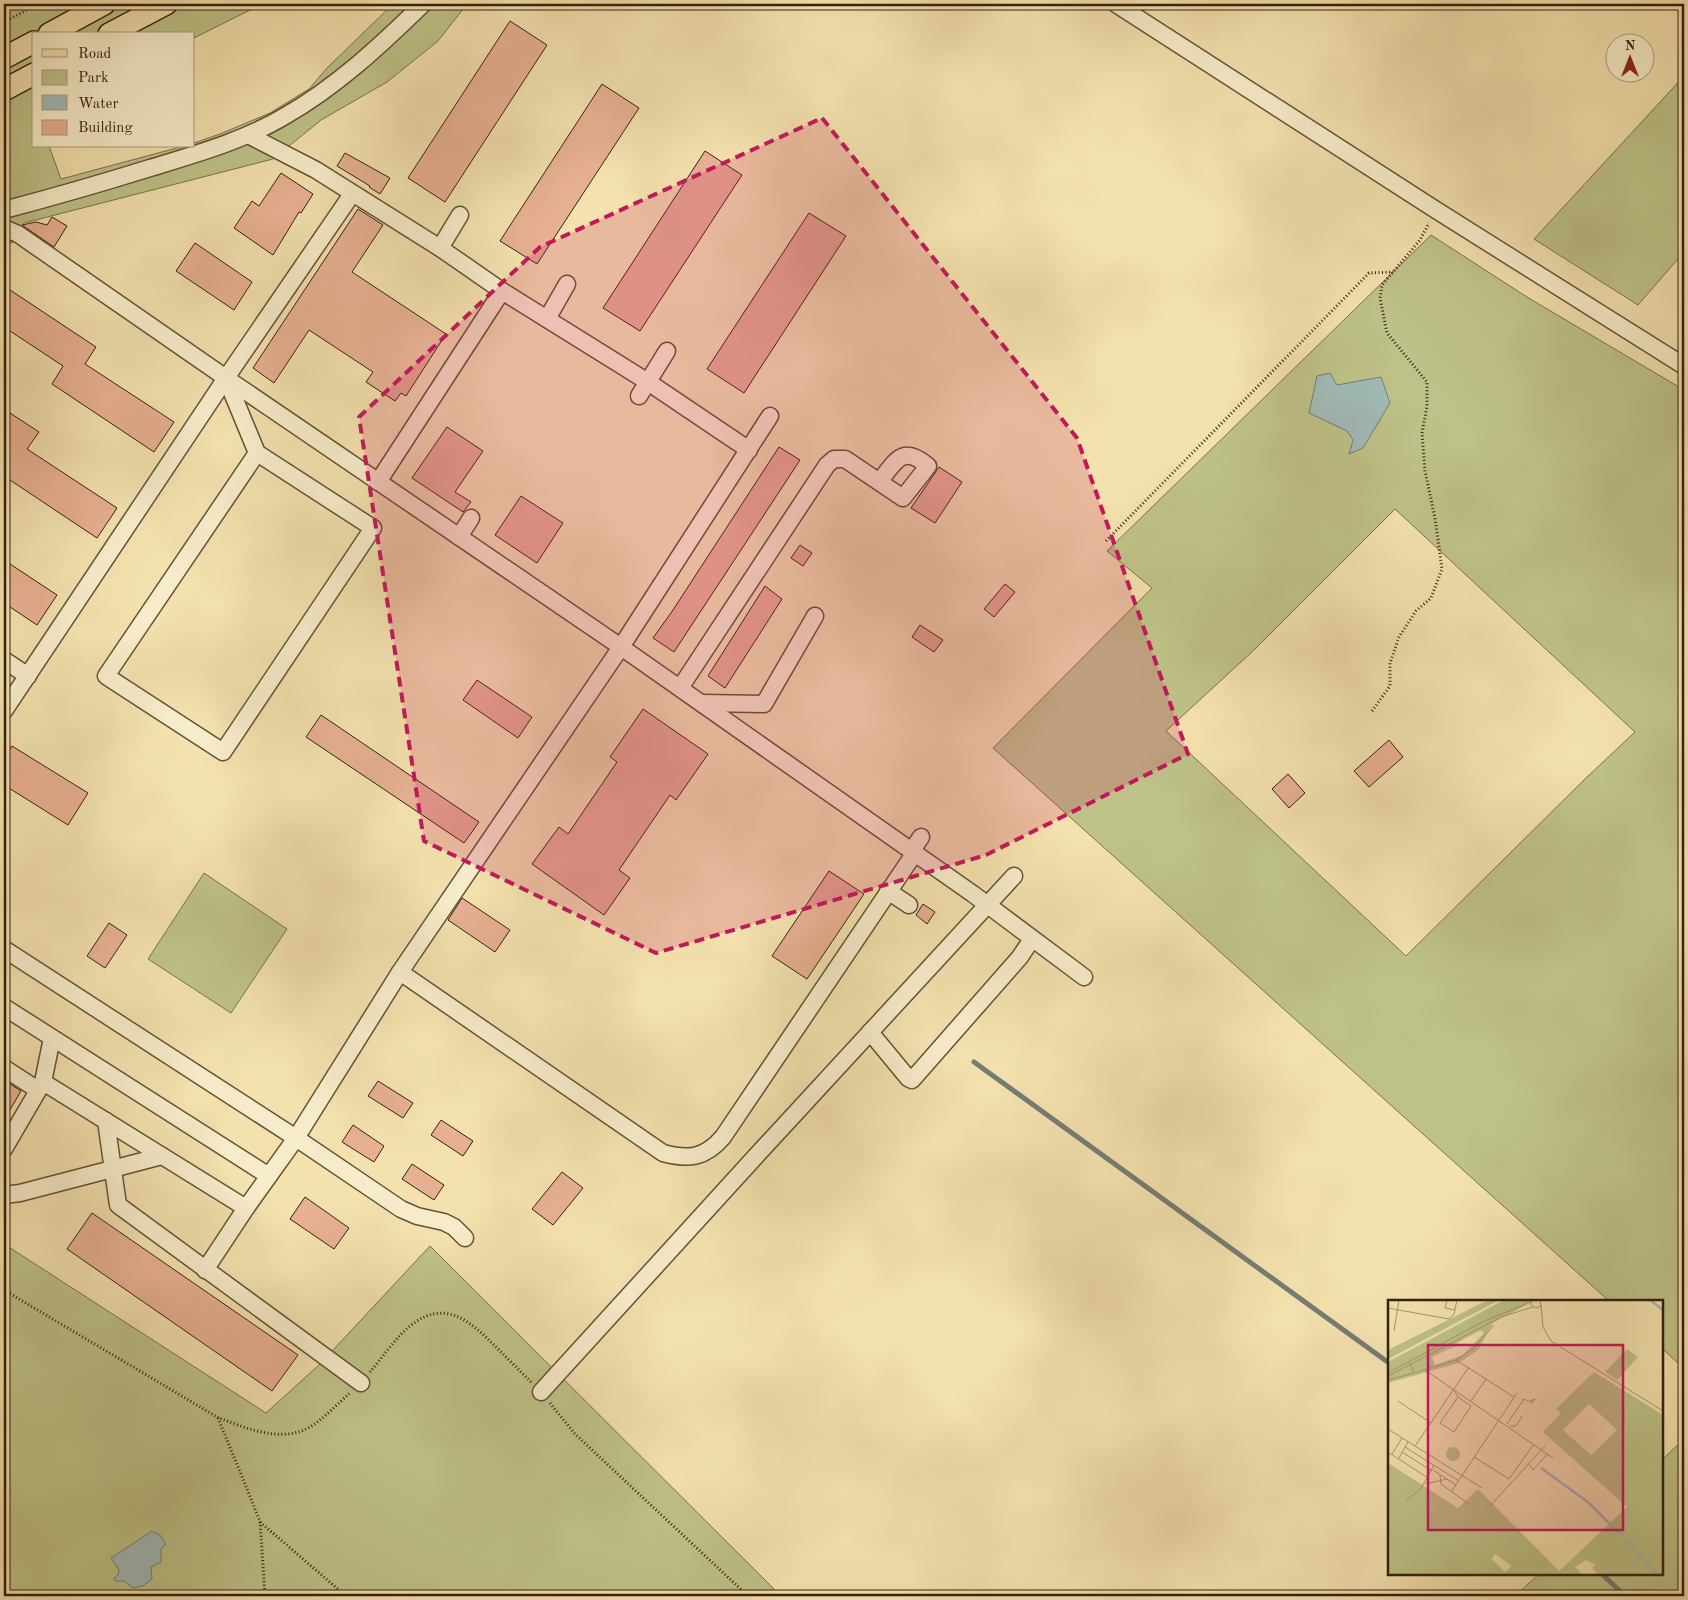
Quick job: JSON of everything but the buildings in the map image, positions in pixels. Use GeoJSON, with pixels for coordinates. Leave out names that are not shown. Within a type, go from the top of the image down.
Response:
{"type":"FeatureCollection","features":[{"type":"Feature","properties":{"kind":"main road"},"geometry":{"type":"LineString","coordinates":[[53,32],[104,4]]}},
{"type":"Feature","properties":{"kind":"main road"},"geometry":{"type":"LineString","coordinates":[[113,32],[166,4]]}},
{"type":"Feature","properties":{"kind":"main road"},"geometry":{"type":"LineString","coordinates":[[4,58],[32,43]]}},
{"type":"Feature","properties":{"kind":"main road"},"geometry":{"type":"LineString","coordinates":[[4,90],[32,75]]}},
{"type":"Feature","properties":{"kind":"street"},"geometry":{"type":"LineString","coordinates":[[4,210],[207,152],[283,118],[309,102],[376,48],[424,4]]}},
{"type":"Feature","properties":{"kind":"street"},"geometry":{"type":"LineString","coordinates":[[1116,4],[1436,210],[1684,366]]}},
{"type":"Feature","properties":{"kind":"street"},"geometry":{"type":"LineString","coordinates":[[248,135],[316,170],[440,248],[502,291],[547,319],[644,389],[748,450]]}},
{"type":"Feature","properties":{"kind":"street"},"geometry":{"type":"LineString","coordinates":[[4,712],[226,378],[352,194]]}},
{"type":"Feature","properties":{"kind":"street"},"geometry":{"type":"LineString","coordinates":[[440,248],[460,215]]}},
{"type":"Feature","properties":{"kind":"street"},"geometry":{"type":"LineString","coordinates":[[4,228],[18,234],[378,482],[622,647],[1084,977]]}},
{"type":"Feature","properties":{"kind":"street"},"geometry":{"type":"LineString","coordinates":[[547,319],[567,284]]}},
{"type":"Feature","properties":{"kind":"street"},"geometry":{"type":"LineString","coordinates":[[378,482],[502,291]]}},
{"type":"Feature","properties":{"kind":"street"},"geometry":{"type":"LineString","coordinates":[[644,389],[668,352]]}},
{"type":"Feature","properties":{"kind":"street"},"geometry":{"type":"LineString","coordinates":[[226,378],[257,453],[373,528],[223,752],[106,676],[257,453]]}},
{"type":"Feature","properties":{"kind":"street"},"geometry":{"type":"LineString","coordinates":[[205,1270],[296,1138],[400,972],[622,647],[644,595],[748,450],[770,416]]}},
{"type":"Feature","properties":{"kind":"street"},"geometry":{"type":"LineString","coordinates":[[680,688],[827,465],[834,459],[845,459],[879,482]]}},
{"type":"Feature","properties":{"kind":"street"},"geometry":{"type":"LineString","coordinates":[[459,537],[470,518]]}},
{"type":"Feature","properties":{"kind":"street"},"geometry":{"type":"LineString","coordinates":[[702,703],[764,704],[815,616]]}},
{"type":"Feature","properties":{"kind":"street"},"geometry":{"type":"LineString","coordinates":[[4,660],[28,676]]}},
{"type":"Feature","properties":{"kind":"street"},"geometry":{"type":"LineString","coordinates":[[400,972],[663,1153],[676,1157],[689,1157],[701,1154],[714,1148],[723,1137],[888,892],[921,837]]}},
{"type":"Feature","properties":{"kind":"street"},"geometry":{"type":"LineString","coordinates":[[541,1392],[1014,876]]}},
{"type":"Feature","properties":{"kind":"street"},"geometry":{"type":"LineString","coordinates":[[888,892],[909,905]]}},
{"type":"Feature","properties":{"kind":"street"},"geometry":{"type":"LineString","coordinates":[[870,1032],[908,1078],[912,1080],[1014,965],[1032,939]]}},
{"type":"Feature","properties":{"kind":"street"},"geometry":{"type":"LineString","coordinates":[[4,949],[296,1138],[401,1209],[416,1216],[454,1226],[465,1238]]}},
{"type":"Feature","properties":{"kind":"street"},"geometry":{"type":"LineString","coordinates":[[4,1007],[269,1176]]}},
{"type":"Feature","properties":{"kind":"street"},"geometry":{"type":"LineString","coordinates":[[4,1146],[41,1086],[52,1038]]}},
{"type":"Feature","properties":{"kind":"street"},"geometry":{"type":"LineString","coordinates":[[4,1068],[106,1121],[246,1208]]}},
{"type":"Feature","properties":{"kind":"street"},"geometry":{"type":"LineString","coordinates":[[106,1121],[118,1205],[361,1383]]}},
{"type":"Feature","properties":{"kind":"street"},"geometry":{"type":"LineString","coordinates":[[4,1195],[20,1193],[162,1156]]}},
{"type":"Feature","properties":{"kind":"path"},"geometry":{"type":"LineString","coordinates":[[4,22],[38,4]]}},
{"type":"Feature","properties":{"kind":"path"},"geometry":{"type":"LineString","coordinates":[[1372,711],[1390,686],[1390,663],[1399,637],[1416,611],[1431,598],[1442,569],[1435,518],[1425,471],[1422,433],[1427,406],[1427,382],[1386,333],[1380,298],[1382,285],[1420,240],[1436,210]]}},
{"type":"Feature","properties":{"kind":"path"},"geometry":{"type":"LineString","coordinates":[[1106,541],[1369,273],[1393,272]]}},
{"type":"Feature","properties":{"kind":"path"},"geometry":{"type":"LineString","coordinates":[[4,1290],[217,1417],[244,1428],[272,1434],[297,1432],[309,1428],[361,1383],[409,1326],[434,1313],[450,1313],[462,1318],[478,1329],[541,1392],[576,1434],[748,1596]]}},
{"type":"Feature","properties":{"kind":"path"},"geometry":{"type":"LineString","coordinates":[[217,1417],[260,1521],[265,1596]]}},
{"type":"Feature","properties":{"kind":"path"},"geometry":{"type":"LineString","coordinates":[[260,1521],[346,1596]]}},
{"type":"Feature","properties":{"kind":"highlighted area"},"geometry":{"type":"Polygon","coordinates":[[[822,118],[1077,438],[1188,754],[986,855],[656,953],[424,841],[359,417],[540,247],[822,118]]]}},
{"type":"Feature","properties":{"kind":"green space"},"geometry":{"type":"Polygon","coordinates":[[[4,4],[260,5],[195,38],[195,32],[32,32],[32,148],[50,148],[61,179],[177,148],[195,148],[195,143],[270,113],[309,89],[327,68],[393,4],[467,4],[438,41],[387,82],[321,120],[273,159],[24,223],[12,243],[4,238],[4,4]]]}},
{"type":"Feature","properties":{"kind":"green space"},"geometry":{"type":"Polygon","coordinates":[[[1684,76],[1684,252],[1638,305],[1534,239],[1684,76]]]}},
{"type":"Feature","properties":{"kind":"green space"},"geometry":{"type":"Polygon","coordinates":[[[1431,235],[1527,297],[1684,390],[1684,1369],[1663,1349],[1663,1300],[1608,1300],[993,748],[1152,588],[1107,551],[1431,235]],[[1395,509],[1254,650],[1166,731],[1406,956],[1635,732],[1395,509]]]}},
{"type":"Feature","properties":{"kind":"green space"},"geometry":{"type":"Polygon","coordinates":[[[204,873],[287,929],[231,1013],[148,959],[204,873]]]}},
{"type":"Feature","properties":{"kind":"green space"},"geometry":{"type":"Polygon","coordinates":[[[4,1244],[266,1413],[320,1364],[430,1246],[781,1596],[4,1596],[4,1244]]]}},
{"type":"Feature","properties":{"kind":"green space"},"geometry":{"type":"Polygon","coordinates":[[[1684,1439],[1684,1596],[1515,1596],[1538,1575],[1663,1575],[1663,1459],[1684,1439]]]}},
{"type":"Feature","properties":{"kind":"water"},"geometry":{"type":"Polygon","coordinates":[[[1330,373],[1337,385],[1381,377],[1390,403],[1363,448],[1349,454],[1353,440],[1347,431],[1309,413],[1317,376],[1330,373]]]}},
{"type":"Feature","properties":{"kind":"water"},"geometry":{"type":"Polygon","coordinates":[[[152,1531],[160,1535],[166,1544],[161,1549],[161,1562],[151,1567],[152,1579],[143,1586],[133,1588],[124,1581],[115,1581],[114,1578],[118,1575],[119,1570],[111,1558],[152,1531]]]}},
{"type":"Feature","properties":{"kind":"waterway"},"geometry":{"type":"LineString","coordinates":[[974,1062],[1388,1362]]}},
{"type":"Feature","properties":{"kind":"waterway"},"geometry":{"type":"LineString","coordinates":[[1603,1575],[1625,1596]]}}]}
